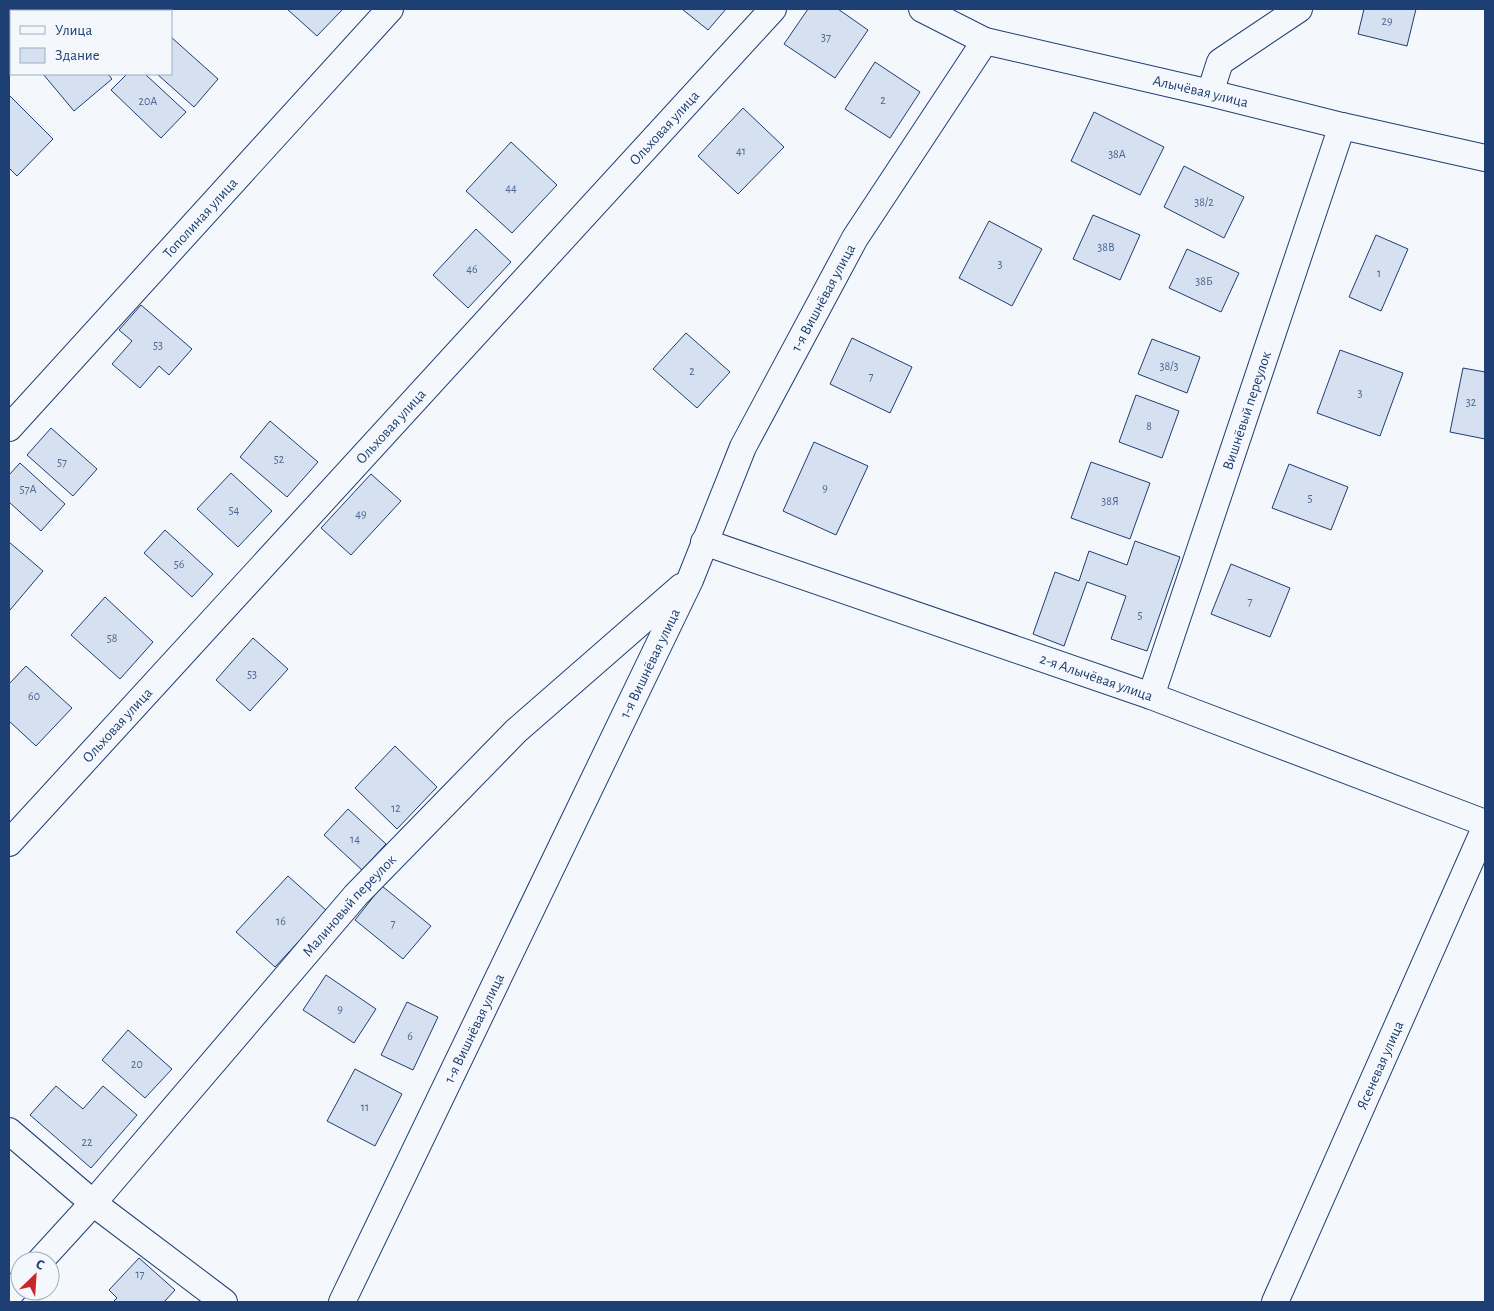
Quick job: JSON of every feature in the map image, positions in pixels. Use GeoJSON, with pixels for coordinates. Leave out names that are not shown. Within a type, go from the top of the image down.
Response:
{"type":"FeatureCollection","features":[{"type":"Feature","properties":{"kind":"street","name":"Тополиная улица"},"geometry":{"type":"LineString","coordinates":[[9,428],[390,9]]}},
{"type":"Feature","properties":{"kind":"street","name":"Ольховая улица"},"geometry":{"type":"LineString","coordinates":[[9,843],[773,9]]}},
{"type":"Feature","properties":{"kind":"street","name":"Алычёвая улица"},"geometry":{"type":"LineString","coordinates":[[922,9],[985,41],[1485,158]]}},
{"type":"Feature","properties":{"kind":"street"},"geometry":{"type":"LineString","coordinates":[[1210,93],[1220,62],[1299,9]]}},
{"type":"Feature","properties":{"kind":"street","name":"1-я Вишнёвая улица"},"geometry":{"type":"LineString","coordinates":[[342,1302],[690,580],[742,447],[855,238],[985,41]]}},
{"type":"Feature","properties":{"kind":"street","name":"Вишнёвый переулок"},"geometry":{"type":"LineString","coordinates":[[1151,696],[1342,126]]}},
{"type":"Feature","properties":{"kind":"street","name":"2-я Алычёвая улица"},"geometry":{"type":"LineString","coordinates":[[704,542],[1151,696],[1485,823]]}},
{"type":"Feature","properties":{"kind":"street","name":"Малиновый переулок"},"geometry":{"type":"LineString","coordinates":[[49,1251],[93,1203],[356,895],[516,731],[690,580]]}},
{"type":"Feature","properties":{"kind":"street","name":"Ясеневая улица"},"geometry":{"type":"LineString","coordinates":[[1275,1302],[1485,828]]}},
{"type":"Feature","properties":{"kind":"street"},"geometry":{"type":"LineString","coordinates":[[9,1131],[93,1203],[224,1302]]}},
{"type":"Feature","properties":{"kind":"building"},"geometry":{"type":"Polygon","coordinates":[[[153,9],[154,10],[81,10],[153,9]]]}},
{"type":"Feature","properties":{"kind":"building"},"geometry":{"type":"Polygon","coordinates":[[[287,9],[343,9],[317,36],[287,9]]]}},
{"type":"Feature","properties":{"kind":"building"},"geometry":{"type":"Polygon","coordinates":[[[682,9],[726,9],[708,30],[682,9]]]}},
{"type":"Feature","properties":{"kind":"building"},"geometry":{"type":"Polygon","coordinates":[[[808,9],[838,9],[868,30],[835,78],[784,44],[808,9]]]}},
{"type":"Feature","properties":{"kind":"building"},"geometry":{"type":"Polygon","coordinates":[[[1364,9],[1416,9],[1407,46],[1358,34],[1364,9]]]}},
{"type":"Feature","properties":{"kind":"building"},"geometry":{"type":"Polygon","coordinates":[[[172,38],[218,79],[194,107],[158,75],[172,75],[172,38]]]}},
{"type":"Feature","properties":{"kind":"building"},"geometry":{"type":"Polygon","coordinates":[[[875,62],[920,92],[890,138],[845,109],[875,62]]]}},
{"type":"Feature","properties":{"kind":"building"},"geometry":{"type":"Polygon","coordinates":[[[44,75],[109,75],[112,79],[74,111],[44,75]]]}},
{"type":"Feature","properties":{"kind":"building"},"geometry":{"type":"Polygon","coordinates":[[[126,75],[146,75],[186,112],[161,138],[111,90],[126,75]]]}},
{"type":"Feature","properties":{"kind":"building"},"geometry":{"type":"Polygon","coordinates":[[[9,95],[53,139],[17,176],[9,168],[9,95]]]}},
{"type":"Feature","properties":{"kind":"building"},"geometry":{"type":"Polygon","coordinates":[[[743,108],[784,147],[738,194],[698,156],[743,108]]]}},
{"type":"Feature","properties":{"kind":"building"},"geometry":{"type":"Polygon","coordinates":[[[1094,112],[1164,147],[1140,195],[1071,161],[1094,112]]]}},
{"type":"Feature","properties":{"kind":"building"},"geometry":{"type":"Polygon","coordinates":[[[511,142],[557,185],[512,233],[466,191],[511,142]]]}},
{"type":"Feature","properties":{"kind":"building"},"geometry":{"type":"Polygon","coordinates":[[[1184,166],[1244,197],[1224,238],[1164,207],[1184,166]]]}},
{"type":"Feature","properties":{"kind":"building"},"geometry":{"type":"Polygon","coordinates":[[[1093,215],[1140,235],[1120,280],[1073,259],[1093,215]]]}},
{"type":"Feature","properties":{"kind":"building"},"geometry":{"type":"Polygon","coordinates":[[[989,221],[1042,249],[1012,306],[959,278],[989,221]]]}},
{"type":"Feature","properties":{"kind":"building"},"geometry":{"type":"Polygon","coordinates":[[[476,229],[511,262],[468,308],[433,275],[476,229]]]}},
{"type":"Feature","properties":{"kind":"building"},"geometry":{"type":"Polygon","coordinates":[[[1376,235],[1408,249],[1381,311],[1349,297],[1376,235]]]}},
{"type":"Feature","properties":{"kind":"building"},"geometry":{"type":"Polygon","coordinates":[[[1187,249],[1239,273],[1221,312],[1169,288],[1187,249]]]}},
{"type":"Feature","properties":{"kind":"building"},"geometry":{"type":"Polygon","coordinates":[[[141,305],[192,349],[169,375],[159,366],[140,388],[112,364],[132,341],[119,330],[141,305]]]}},
{"type":"Feature","properties":{"kind":"building"},"geometry":{"type":"Polygon","coordinates":[[[686,333],[730,372],[697,408],[653,369],[686,333]]]}},
{"type":"Feature","properties":{"kind":"building"},"geometry":{"type":"Polygon","coordinates":[[[852,338],[912,367],[890,413],[830,384],[852,338]]]}},
{"type":"Feature","properties":{"kind":"building"},"geometry":{"type":"Polygon","coordinates":[[[1152,339],[1200,357],[1187,393],[1138,374],[1152,339]]]}},
{"type":"Feature","properties":{"kind":"building"},"geometry":{"type":"Polygon","coordinates":[[[1340,350],[1403,373],[1380,436],[1317,413],[1340,350]]]}},
{"type":"Feature","properties":{"kind":"building"},"geometry":{"type":"Polygon","coordinates":[[[1463,368],[1485,372],[1485,439],[1450,432],[1463,368]]]}},
{"type":"Feature","properties":{"kind":"building"},"geometry":{"type":"Polygon","coordinates":[[[1136,395],[1179,411],[1162,458],[1119,442],[1136,395]]]}},
{"type":"Feature","properties":{"kind":"building"},"geometry":{"type":"Polygon","coordinates":[[[270,421],[318,462],[287,497],[240,457],[270,421]]]}},
{"type":"Feature","properties":{"kind":"building"},"geometry":{"type":"Polygon","coordinates":[[[51,428],[97,469],[73,496],[27,455],[51,428]]]}},
{"type":"Feature","properties":{"kind":"building"},"geometry":{"type":"Polygon","coordinates":[[[814,442],[868,466],[836,535],[783,511],[814,442]]]}},
{"type":"Feature","properties":{"kind":"building"},"geometry":{"type":"Polygon","coordinates":[[[1091,462],[1150,483],[1130,539],[1071,518],[1091,462]]]}},
{"type":"Feature","properties":{"kind":"building"},"geometry":{"type":"Polygon","coordinates":[[[20,463],[65,504],[41,531],[9,502],[9,475],[20,463]]]}},
{"type":"Feature","properties":{"kind":"building"},"geometry":{"type":"Polygon","coordinates":[[[1289,464],[1348,487],[1331,530],[1272,508],[1289,464]]]}},
{"type":"Feature","properties":{"kind":"building"},"geometry":{"type":"Polygon","coordinates":[[[231,473],[272,511],[238,547],[197,509],[231,473]]]}},
{"type":"Feature","properties":{"kind":"building"},"geometry":{"type":"Polygon","coordinates":[[[371,474],[401,501],[351,555],[321,528],[371,474]]]}},
{"type":"Feature","properties":{"kind":"building"},"geometry":{"type":"Polygon","coordinates":[[[165,530],[213,574],[192,597],[144,553],[165,530]]]}},
{"type":"Feature","properties":{"kind":"building"},"geometry":{"type":"Polygon","coordinates":[[[1135,541],[1180,557],[1147,651],[1111,639],[1126,596],[1087,582],[1064,646],[1033,634],[1055,572],[1079,581],[1089,551],[1127,565],[1135,541]]]}},
{"type":"Feature","properties":{"kind":"building"},"geometry":{"type":"Polygon","coordinates":[[[9,542],[43,571],[10,610],[9,610],[9,542]]]}},
{"type":"Feature","properties":{"kind":"building"},"geometry":{"type":"Polygon","coordinates":[[[1231,564],[1290,588],[1270,637],[1211,614],[1231,564]]]}},
{"type":"Feature","properties":{"kind":"building"},"geometry":{"type":"Polygon","coordinates":[[[105,597],[153,642],[120,679],[71,635],[105,597]]]}},
{"type":"Feature","properties":{"kind":"building"},"geometry":{"type":"Polygon","coordinates":[[[253,638],[288,669],[250,711],[216,680],[253,638]]]}},
{"type":"Feature","properties":{"kind":"building"},"geometry":{"type":"Polygon","coordinates":[[[26,666],[72,708],[36,746],[9,721],[9,684],[26,666]]]}},
{"type":"Feature","properties":{"kind":"building"},"geometry":{"type":"Polygon","coordinates":[[[395,746],[437,787],[397,829],[355,788],[395,746]]]}},
{"type":"Feature","properties":{"kind":"building"},"geometry":{"type":"Polygon","coordinates":[[[348,809],[386,844],[362,870],[324,835],[348,809]]]}},
{"type":"Feature","properties":{"kind":"building"},"geometry":{"type":"Polygon","coordinates":[[[288,876],[327,911],[275,967],[236,932],[288,876]]]}},
{"type":"Feature","properties":{"kind":"building"},"geometry":{"type":"Polygon","coordinates":[[[382,886],[431,926],[403,959],[355,920],[382,886]]]}},
{"type":"Feature","properties":{"kind":"building"},"geometry":{"type":"Polygon","coordinates":[[[326,975],[376,1009],[354,1043],[303,1010],[326,975]]]}},
{"type":"Feature","properties":{"kind":"building"},"geometry":{"type":"Polygon","coordinates":[[[407,1002],[438,1017],[413,1070],[381,1055],[407,1002]]]}},
{"type":"Feature","properties":{"kind":"building"},"geometry":{"type":"Polygon","coordinates":[[[128,1030],[172,1069],[145,1098],[102,1060],[128,1030]]]}},
{"type":"Feature","properties":{"kind":"building"},"geometry":{"type":"Polygon","coordinates":[[[355,1069],[402,1094],[375,1146],[327,1121],[355,1069]]]}},
{"type":"Feature","properties":{"kind":"building"},"geometry":{"type":"Polygon","coordinates":[[[56,1086],[83,1109],[103,1086],[137,1115],[91,1168],[30,1115],[56,1086]]]}},
{"type":"Feature","properties":{"kind":"building"},"geometry":{"type":"Polygon","coordinates":[[[139,1258],[175,1290],[164,1302],[113,1302],[117,1298],[109,1290],[139,1258]]]}}]}
